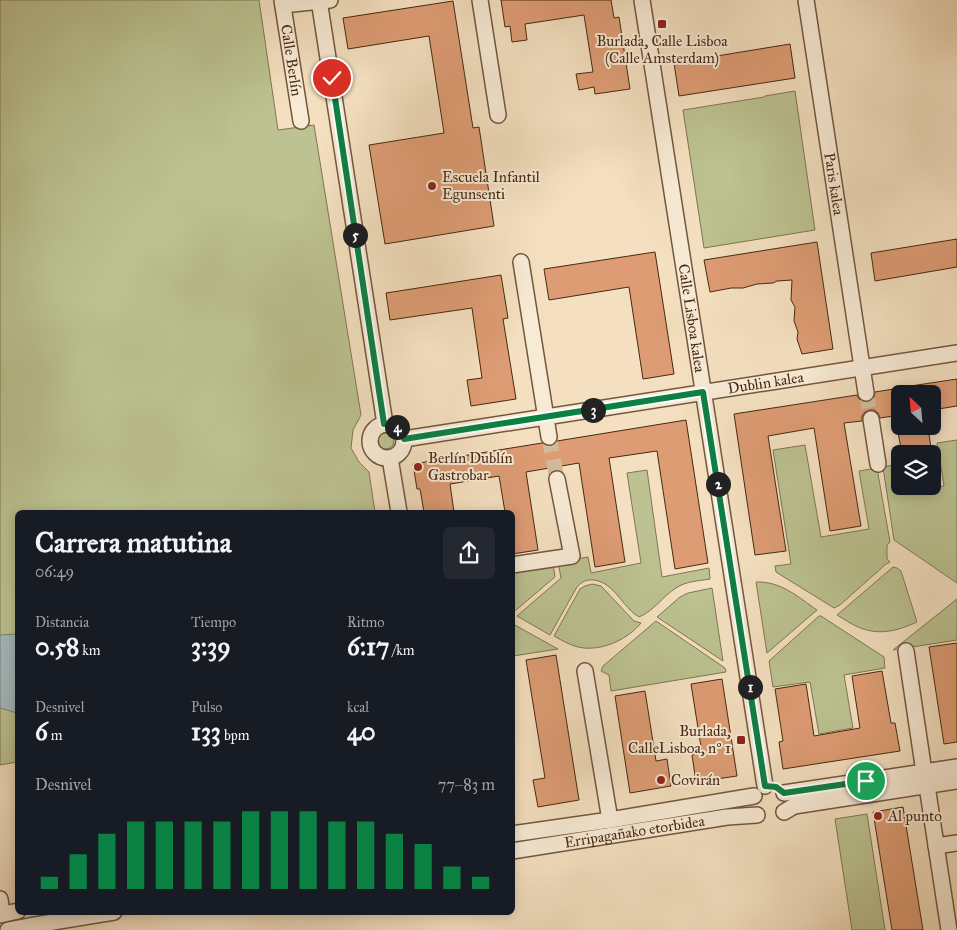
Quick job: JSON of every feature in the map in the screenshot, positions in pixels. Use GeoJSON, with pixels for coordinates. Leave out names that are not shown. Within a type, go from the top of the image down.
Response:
{"type":"FeatureCollection","features":[{"type":"Feature","properties":{"kind":"street"},"geometry":{"type":"LineString","coordinates":[[480,0],[498,115]]}},
{"type":"Feature","properties":{"kind":"street","name":"Calle Lisboa kalea"},"geometry":{"type":"LineString","coordinates":[[642,0],[703,392],[759,791]]}},
{"type":"Feature","properties":{"kind":"street","name":"Paris kalea"},"geometry":{"type":"LineString","coordinates":[[806,0],[866,394]]}},
{"type":"Feature","properties":{"kind":"street"},"geometry":{"type":"LineString","coordinates":[[283,2],[323,1],[384,424]]}},
{"type":"Feature","properties":{"kind":"street","name":"Calle Berlín"},"geometry":{"type":"LineString","coordinates":[[283,2],[301,121]]}},
{"type":"Feature","properties":{"kind":"street"},"geometry":{"type":"LineString","coordinates":[[521,262],[549,437]]}},
{"type":"Feature","properties":{"kind":"street","name":"Dublin kalea"},"geometry":{"type":"LineString","coordinates":[[404,439],[957,354]]}},
{"type":"Feature","properties":{"kind":"street"},"geometry":{"type":"LineString","coordinates":[[870,420],[878,464]]}},
{"type":"Feature","properties":{"kind":"street"},"geometry":{"type":"LineString","coordinates":[[391,424],[402,433],[404,439],[398,454],[390,458],[381,457],[373,452],[370,444],[370,434],[376,427],[391,424]]}},
{"type":"Feature","properties":{"kind":"street"},"geometry":{"type":"LineString","coordinates":[[390,458],[399,510]]}},
{"type":"Feature","properties":{"kind":"street"},"geometry":{"type":"LineString","coordinates":[[515,564],[572,556],[557,480]]}},
{"type":"Feature","properties":{"kind":"street"},"geometry":{"type":"LineString","coordinates":[[906,651],[948,930]]}},
{"type":"Feature","properties":{"kind":"street","name":"Erripagañako etorbidea"},"geometry":{"type":"LineString","coordinates":[[586,671],[610,820]]}},
{"type":"Feature","properties":{"kind":"street","name":"Erripagañako etorbidea"},"geometry":{"type":"LineString","coordinates":[[515,851],[727,817],[771,816],[794,806],[925,779],[957,767]]}},
{"type":"Feature","properties":{"kind":"street","name":"Erripagañako etorbidea"},"geometry":{"type":"LineString","coordinates":[[784,793],[925,779],[957,782]]}},
{"type":"Feature","properties":{"kind":"street"},"geometry":{"type":"LineString","coordinates":[[776,787],[784,793],[786,802],[771,816],[753,806],[759,791],[776,787]]}},
{"type":"Feature","properties":{"kind":"street","name":"Erripagañako etorbidea"},"geometry":{"type":"LineString","coordinates":[[515,834],[610,820],[759,791]]}},
{"type":"Feature","properties":{"kind":"street"},"geometry":{"type":"LineString","coordinates":[[936,846],[957,843]]}},
{"type":"Feature","properties":{"kind":"street"},"geometry":{"type":"LineString","coordinates":[[1,910],[15,912]]}},
{"type":"Feature","properties":{"kind":"street"},"geometry":{"type":"LineString","coordinates":[[8,930],[96,915]]}},
{"type":"Feature","properties":{"kind":"green space"},"geometry":{"type":"Polygon","coordinates":[[[0,0],[259,0],[278,130],[314,125],[361,415],[353,430],[351,448],[359,462],[369,472],[375,510],[15,510],[15,762],[0,765],[0,0]]]}},
{"type":"Feature","properties":{"kind":"green space"},"geometry":{"type":"Polygon","coordinates":[[[795,91],[815,230],[704,248],[683,110],[795,91]]]}},
{"type":"Feature","properties":{"kind":"green space"},"geometry":{"type":"Polygon","coordinates":[[[386,433],[392,435],[394,441],[392,447],[386,449],[380,447],[378,441],[380,435],[386,433]]]}},
{"type":"Feature","properties":{"kind":"green space"},"geometry":{"type":"Polygon","coordinates":[[[957,440],[957,583],[894,540],[883,467],[891,466],[891,495],[941,495],[941,486],[944,486],[941,468],[941,445],[937,445],[937,443],[957,440]]]}},
{"type":"Feature","properties":{"kind":"green space"},"geometry":{"type":"Polygon","coordinates":[[[805,445],[821,537],[869,529],[859,471],[877,468],[890,542],[887,545],[887,559],[890,562],[834,608],[776,572],[775,566],[791,564],[773,450],[805,445]]]}},
{"type":"Feature","properties":{"kind":"green space"},"geometry":{"type":"Polygon","coordinates":[[[647,470],[662,577],[709,568],[710,579],[680,586],[639,617],[608,586],[594,580],[587,580],[577,587],[550,635],[517,616],[561,578],[558,562],[588,557],[591,573],[641,563],[627,473],[647,470]]]}},
{"type":"Feature","properties":{"kind":"green space"},"geometry":{"type":"Polygon","coordinates":[[[553,563],[555,577],[516,610],[515,610],[515,569],[553,563]]]}},
{"type":"Feature","properties":{"kind":"green space"},"geometry":{"type":"Polygon","coordinates":[[[893,567],[901,571],[917,622],[895,630],[881,632],[858,627],[837,615],[893,567]]]}},
{"type":"Feature","properties":{"kind":"green space"},"geometry":{"type":"Polygon","coordinates":[[[756,582],[765,582],[781,587],[817,610],[767,653],[756,582]]]}},
{"type":"Feature","properties":{"kind":"green space"},"geometry":{"type":"Polygon","coordinates":[[[592,584],[601,586],[634,621],[641,623],[623,638],[607,645],[592,648],[568,644],[554,636],[580,589],[592,584]]]}},
{"type":"Feature","properties":{"kind":"green space"},"geometry":{"type":"Polygon","coordinates":[[[712,588],[723,661],[657,617],[680,597],[688,593],[712,588]]]}},
{"type":"Feature","properties":{"kind":"green space"},"geometry":{"type":"Polygon","coordinates":[[[957,599],[957,640],[893,650],[957,599]]]}},
{"type":"Feature","properties":{"kind":"green space"},"geometry":{"type":"Polygon","coordinates":[[[819,616],[884,657],[885,668],[844,675],[853,728],[819,734],[810,682],[773,687],[769,661],[819,616]]]}},
{"type":"Feature","properties":{"kind":"green space"},"geometry":{"type":"Polygon","coordinates":[[[656,621],[725,668],[726,672],[611,691],[609,675],[601,671],[603,666],[656,621]]]}},
{"type":"Feature","properties":{"kind":"green space"},"geometry":{"type":"Polygon","coordinates":[[[515,625],[558,649],[515,656],[515,625]]]}},
{"type":"Feature","properties":{"kind":"green space"},"geometry":{"type":"Polygon","coordinates":[[[867,814],[885,930],[852,930],[835,819],[867,814]]]}},
{"type":"Feature","properties":{"kind":"water"},"geometry":{"type":"Polygon","coordinates":[[[15,634],[15,712],[0,708],[0,635],[15,634]]]}},
{"type":"Feature","properties":{"kind":"building"},"geometry":{"type":"Polygon","coordinates":[[[501,0],[611,0],[614,18],[619,17],[630,89],[595,94],[594,87],[579,90],[576,74],[593,72],[584,15],[525,24],[527,40],[512,42],[510,26],[505,27],[501,0]]]}},
{"type":"Feature","properties":{"kind":"building","name":"Escuela Infantil Egunsenti"},"geometry":{"type":"Polygon","coordinates":[[[453,1],[473,128],[479,127],[494,226],[385,244],[369,145],[444,133],[429,36],[348,49],[343,18],[453,1]]]}},
{"type":"Feature","properties":{"kind":"building"},"geometry":{"type":"Polygon","coordinates":[[[790,44],[795,78],[679,96],[674,63],[790,44]]]}},
{"type":"Feature","properties":{"kind":"building"},"geometry":{"type":"Polygon","coordinates":[[[957,239],[957,267],[875,281],[871,253],[957,239]]]}},
{"type":"Feature","properties":{"kind":"building"},"geometry":{"type":"Polygon","coordinates":[[[817,242],[833,349],[802,354],[794,321],[795,307],[791,300],[792,280],[710,292],[704,260],[817,242]]]}},
{"type":"Feature","properties":{"kind":"building"},"geometry":{"type":"Polygon","coordinates":[[[655,252],[674,374],[643,379],[629,287],[549,300],[544,269],[655,252]]]}},
{"type":"Feature","properties":{"kind":"building"},"geometry":{"type":"Polygon","coordinates":[[[501,275],[508,318],[503,319],[516,399],[471,406],[467,380],[482,378],[472,308],[390,320],[386,293],[501,275]]]}},
{"type":"Feature","properties":{"kind":"building"},"geometry":{"type":"Polygon","coordinates":[[[957,379],[957,406],[941,409],[941,385],[917,385],[957,379]]]}},
{"type":"Feature","properties":{"kind":"building"},"geometry":{"type":"Polygon","coordinates":[[[891,389],[891,416],[880,418],[878,413],[870,410],[862,416],[862,421],[844,423],[861,526],[830,531],[814,428],[768,436],[786,551],[755,555],[734,414],[857,395],[862,402],[868,402],[874,397],[875,392],[891,389]]]}},
{"type":"Feature","properties":{"kind":"building"},"geometry":{"type":"Polygon","coordinates":[[[686,420],[708,563],[675,569],[657,451],[609,458],[625,562],[595,567],[579,463],[526,472],[538,550],[515,554],[515,510],[505,510],[499,476],[450,484],[454,510],[424,510],[420,489],[417,489],[413,464],[542,443],[550,446],[554,445],[557,441],[686,420]]]}},
{"type":"Feature","properties":{"kind":"building"},"geometry":{"type":"Polygon","coordinates":[[[899,435],[929,435],[931,445],[900,445],[899,435]]]}},
{"type":"Feature","properties":{"kind":"building"},"geometry":{"type":"Polygon","coordinates":[[[957,643],[957,742],[944,744],[929,647],[957,643]]]}},
{"type":"Feature","properties":{"kind":"building"},"geometry":{"type":"Polygon","coordinates":[[[556,655],[579,800],[538,807],[533,780],[545,778],[526,660],[556,655]]]}},
{"type":"Feature","properties":{"kind":"building"},"geometry":{"type":"Polygon","coordinates":[[[882,671],[891,723],[895,723],[900,751],[783,769],[779,742],[783,741],[775,689],[806,684],[814,736],[860,728],[852,676],[882,671]]]}},
{"type":"Feature","properties":{"kind":"building"},"geometry":{"type":"Polygon","coordinates":[[[722,679],[737,776],[696,782],[692,755],[702,753],[691,684],[722,679]]]}},
{"type":"Feature","properties":{"kind":"building"},"geometry":{"type":"Polygon","coordinates":[[[645,691],[656,761],[667,759],[671,786],[630,793],[615,696],[645,691]]]}},
{"type":"Feature","properties":{"kind":"building"},"geometry":{"type":"Polygon","coordinates":[[[903,807],[923,930],[892,930],[873,812],[903,807]]]}},
{"type":"Feature","properties":{"kind":"tunnel"},"geometry":{"type":"LineString","coordinates":[[866,393],[871,419]]}},
{"type":"Feature","properties":{"kind":"tunnel"},"geometry":{"type":"LineString","coordinates":[[549,437],[557,479]]}},
{"type":"Feature","properties":{"kind":"place","name":"Burlada, Calle Lisboa (Calle Amsterdam)"},"geometry":{"type":"Point","coordinates":[662,24]}},
{"type":"Feature","properties":{"kind":"place","name":"Escuela Infantil Egunsenti"},"geometry":{"type":"Point","coordinates":[432,186]}},
{"type":"Feature","properties":{"kind":"place","name":"Berlín Dublín Gastrobar"},"geometry":{"type":"Point","coordinates":[418,467]}},
{"type":"Feature","properties":{"kind":"place","name":"Burlada, CalleLisboa, nº 1"},"geometry":{"type":"Point","coordinates":[741,740]}},
{"type":"Feature","properties":{"kind":"place","name":"Covirán"},"geometry":{"type":"Point","coordinates":[661,780]}},
{"type":"Feature","properties":{"kind":"place","name":"Al punto"},"geometry":{"type":"Point","coordinates":[878,816]}},
{"type":"Feature","properties":{"kind":"route"},"geometry":{"type":"LineString","coordinates":[[332,78],[384,424],[391,424],[397,428],[402,433],[404,439],[703,392],[765,786],[776,787],[784,793],[866,781]]}}]}
